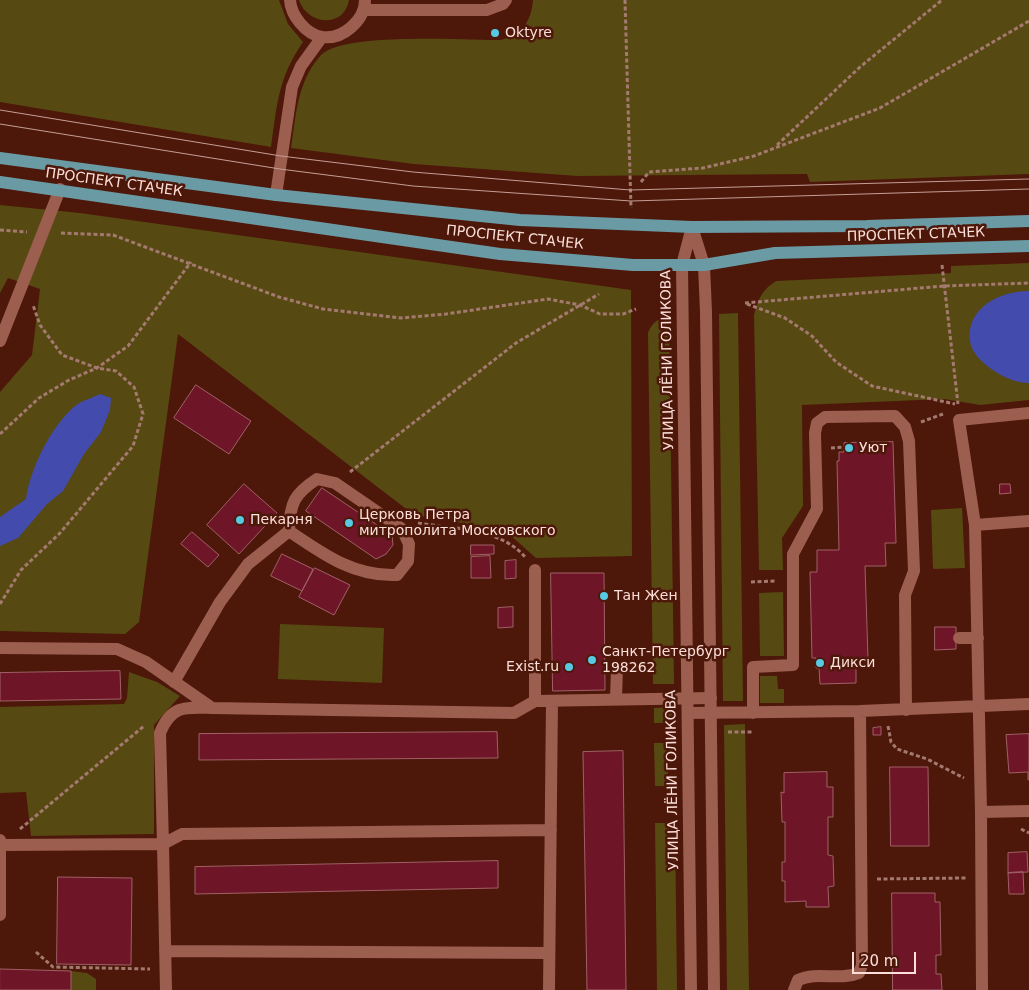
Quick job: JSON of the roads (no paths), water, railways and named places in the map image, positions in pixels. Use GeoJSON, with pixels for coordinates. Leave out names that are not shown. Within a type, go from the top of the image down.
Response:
{"type":"FeatureCollection","features":[{"type":"Feature","properties":{"kind":"main road","name":"ПРОСПЕКТ СТАЧЕК"},"geometry":{"type":"LineString","coordinates":[[0,158],[276,195],[520,220],[692,227],[867,226],[1029,221]]}},
{"type":"Feature","properties":{"kind":"main road","name":"ПРОСПЕКТ СТАЧЕК"},"geometry":{"type":"LineString","coordinates":[[0,182],[500,254],[633,265],[704,265],[775,253],[1029,246]]}},
{"type":"Feature","properties":{"kind":"street"},"geometry":{"type":"LineString","coordinates":[[290,0],[291,10],[303,27],[322,37],[342,33],[355,24],[365,5],[487,10],[503,4],[506,0]]}},
{"type":"Feature","properties":{"kind":"street"},"geometry":{"type":"LineString","coordinates":[[276,195],[292,87],[301,66],[322,37]]}},
{"type":"Feature","properties":{"kind":"street"},"geometry":{"type":"LineString","coordinates":[[0,341],[60,190]]}},
{"type":"Feature","properties":{"kind":"street"},"geometry":{"type":"LineString","coordinates":[[692,227],[704,265],[714,990]]}},
{"type":"Feature","properties":{"kind":"street","name":"УЛИЦА ЛЁНИ ГОЛИКОВА"},"geometry":{"type":"LineString","coordinates":[[691,990],[682,265],[692,227]]}},
{"type":"Feature","properties":{"kind":"street"},"geometry":{"type":"LineString","coordinates":[[982,990],[981,786],[975,525],[959,414],[1029,413]]}},
{"type":"Feature","properties":{"kind":"street"},"geometry":{"type":"LineString","coordinates":[[754,713],[753,667],[793,665],[793,554],[817,508],[817,423],[825,417],[895,416],[905,427],[909,441],[914,570],[905,595],[906,710]]}},
{"type":"Feature","properties":{"kind":"street"},"geometry":{"type":"LineString","coordinates":[[174,682],[220,602],[248,564],[289,530],[290,508],[301,489],[317,478],[336,483],[402,529],[410,544],[408,561],[397,575],[379,576],[359,572],[317,550],[289,530]]}},
{"type":"Feature","properties":{"kind":"street"},"geometry":{"type":"LineString","coordinates":[[975,525],[1029,521]]}},
{"type":"Feature","properties":{"kind":"street"},"geometry":{"type":"LineString","coordinates":[[535,701],[536,570]]}},
{"type":"Feature","properties":{"kind":"street"},"geometry":{"type":"LineString","coordinates":[[960,638],[978,638]]}},
{"type":"Feature","properties":{"kind":"street"},"geometry":{"type":"LineString","coordinates":[[0,648],[117,649],[146,662],[212,708]]}},
{"type":"Feature","properties":{"kind":"street"},"geometry":{"type":"LineString","coordinates":[[616,699],[617,668]]}},
{"type":"Feature","properties":{"kind":"street"},"geometry":{"type":"LineString","coordinates":[[166,990],[160,733],[165,721],[179,709],[514,713],[535,701],[711,698]]}},
{"type":"Feature","properties":{"kind":"street"},"geometry":{"type":"LineString","coordinates":[[550,990],[552,701]]}},
{"type":"Feature","properties":{"kind":"street"},"geometry":{"type":"LineString","coordinates":[[688,713],[906,710],[1029,704]]}},
{"type":"Feature","properties":{"kind":"street"},"geometry":{"type":"LineString","coordinates":[[794,990],[798,980],[806,977],[852,976],[859,973],[862,965],[860,711]]}},
{"type":"Feature","properties":{"kind":"street"},"geometry":{"type":"LineString","coordinates":[[981,812],[1029,811]]}},
{"type":"Feature","properties":{"kind":"street"},"geometry":{"type":"LineString","coordinates":[[0,845],[163,844],[182,834],[551,830]]}},
{"type":"Feature","properties":{"kind":"street"},"geometry":{"type":"LineString","coordinates":[[0,840],[0,915]]}},
{"type":"Feature","properties":{"kind":"street"},"geometry":{"type":"LineString","coordinates":[[165,951],[549,953]]}},
{"type":"Feature","properties":{"kind":"tram line"},"geometry":{"type":"LineString","coordinates":[[0,110],[281,156],[413,172],[630,190],[1029,179]]}},
{"type":"Feature","properties":{"kind":"tram line"},"geometry":{"type":"LineString","coordinates":[[0,124],[280,169],[413,186],[631,201],[1029,189]]}},
{"type":"Feature","properties":{"kind":"place","name":"Oktyre"},"geometry":{"type":"Point","coordinates":[495,33]}},
{"type":"Feature","properties":{"kind":"place","name":"Уют"},"geometry":{"type":"Point","coordinates":[849,448]}},
{"type":"Feature","properties":{"kind":"place","name":"Пекарня"},"geometry":{"type":"Point","coordinates":[240,520]}},
{"type":"Feature","properties":{"kind":"place","name":"Церковь Петра митрополита Московского"},"geometry":{"type":"Point","coordinates":[349,523]}},
{"type":"Feature","properties":{"kind":"place","name":"Тан Жен"},"geometry":{"type":"Point","coordinates":[604,596]}},
{"type":"Feature","properties":{"kind":"place","name":"Санкт-Петербург 198262"},"geometry":{"type":"Point","coordinates":[592,660]}},
{"type":"Feature","properties":{"kind":"place","name":"Дикси"},"geometry":{"type":"Point","coordinates":[820,663]}},
{"type":"Feature","properties":{"kind":"place","name":"Exist.ru"},"geometry":{"type":"Point","coordinates":[569,667]}}]}
